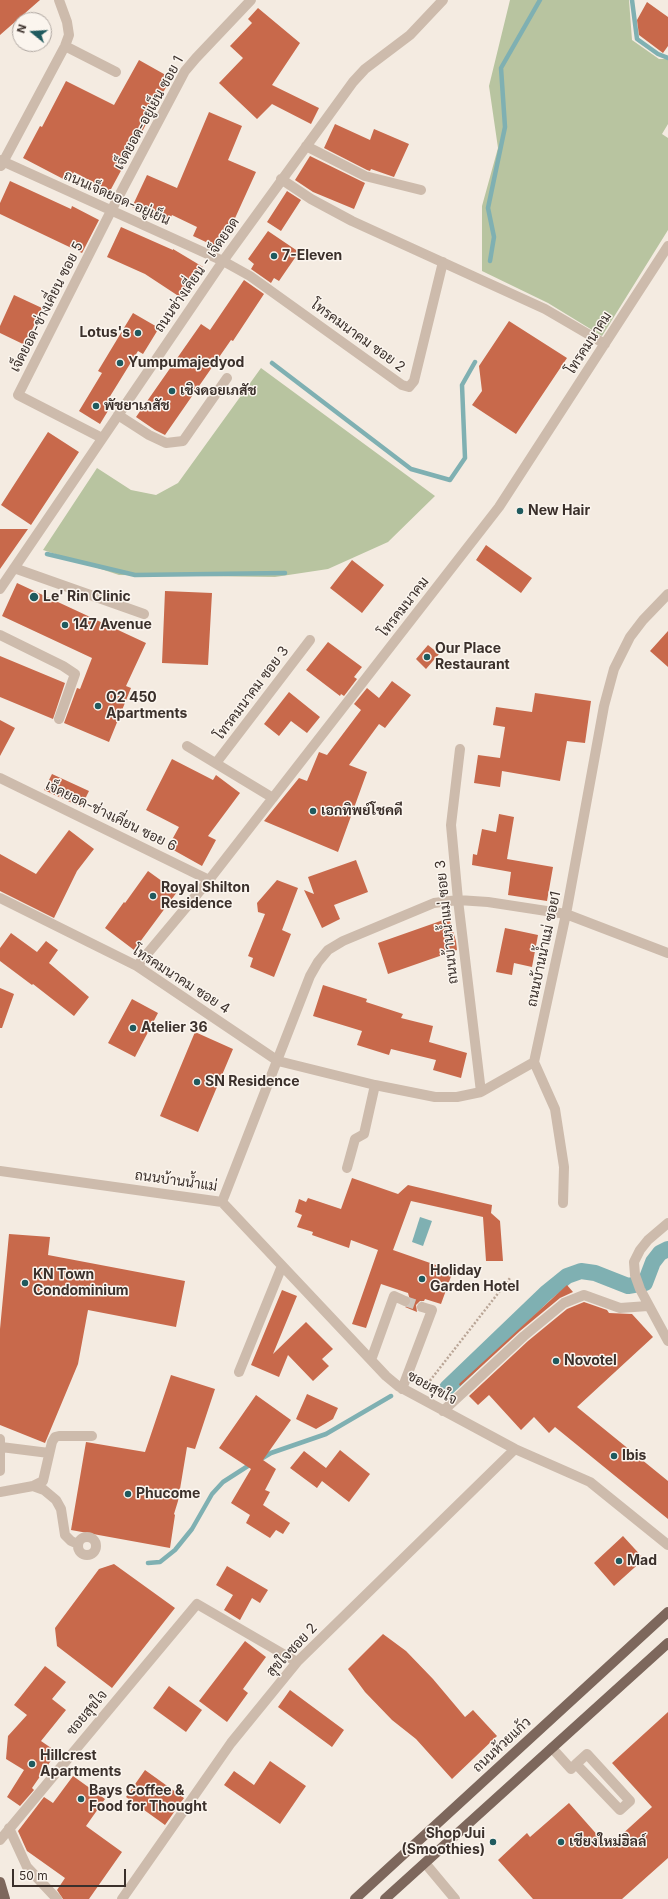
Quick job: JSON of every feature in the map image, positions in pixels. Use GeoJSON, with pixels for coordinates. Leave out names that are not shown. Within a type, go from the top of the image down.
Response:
{"type":"FeatureCollection","features":[{"type":"Feature","properties":{"kind":"main road","name":"ถนนห้วยแก้ว"},"geometry":{"type":"LineString","coordinates":[[355,1899],[668,1612]]}},
{"type":"Feature","properties":{"kind":"main road"},"geometry":{"type":"LineString","coordinates":[[385,1899],[668,1643]]}},
{"type":"Feature","properties":{"kind":"main road"},"geometry":{"type":"LineString","coordinates":[[0,1882],[5,1899]]}},
{"type":"Feature","properties":{"kind":"street"},"geometry":{"type":"LineString","coordinates":[[1,162],[65,46],[69,35],[67,22],[59,0]]}},
{"type":"Feature","properties":{"kind":"street","name":"เจ็ดยอด-อยู่เย็น ซอย 1"},"geometry":{"type":"LineString","coordinates":[[112,211],[185,71],[252,0]]}},
{"type":"Feature","properties":{"kind":"street","name":"ถนนช่างเคี่ยน - เจ็ดยอด"},"geometry":{"type":"LineString","coordinates":[[0,589],[223,261],[281,179],[353,82],[365,69],[410,35],[443,0]]}},
{"type":"Feature","properties":{"kind":"street"},"geometry":{"type":"LineString","coordinates":[[65,46],[116,72]]}},
{"type":"Feature","properties":{"kind":"street"},"geometry":{"type":"LineString","coordinates":[[306,146],[365,176],[421,190]]}},
{"type":"Feature","properties":{"kind":"street","name":"ถนนเจ็ดยอด-อยู่เย็น"},"geometry":{"type":"LineString","coordinates":[[1,162],[223,261]]}},
{"type":"Feature","properties":{"kind":"street"},"geometry":{"type":"LineString","coordinates":[[281,179],[311,199],[352,221],[545,309],[605,344]]}},
{"type":"Feature","properties":{"kind":"street","name":"เจ็ดยอด-ช่างเคี่ยน ซอย 5"},"geometry":{"type":"LineString","coordinates":[[102,438],[18,395],[112,211]]}},
{"type":"Feature","properties":{"kind":"street","name":"โทรคมนาคม"},"geometry":{"type":"LineString","coordinates":[[137,966],[209,880],[499,507],[668,246]]}},
{"type":"Feature","properties":{"kind":"street","name":"โทรคมนาคม ซอย 2"},"geometry":{"type":"LineString","coordinates":[[223,261],[250,276],[402,385],[409,386],[414,381],[443,262]]}},
{"type":"Feature","properties":{"kind":"street"},"geometry":{"type":"LineString","coordinates":[[118,415],[148,435],[166,443],[183,441],[227,378]]}},
{"type":"Feature","properties":{"kind":"street"},"geometry":{"type":"LineString","coordinates":[[14,568],[144,614]]}},
{"type":"Feature","properties":{"kind":"street","name":"ถนนบ้านน้ำแม่ ซอย1"},"geometry":{"type":"LineString","coordinates":[[534,1062],[566,914],[604,706],[614,669],[630,637],[643,620],[668,594]]}},
{"type":"Feature","properties":{"kind":"street"},"geometry":{"type":"LineString","coordinates":[[0,635],[63,666],[75,674],[58,719]]}},
{"type":"Feature","properties":{"kind":"street","name":"โทรคมนาคม ซอย 3"},"geometry":{"type":"LineString","coordinates":[[216,763],[310,640]]}},
{"type":"Feature","properties":{"kind":"street"},"geometry":{"type":"LineString","coordinates":[[187,746],[273,798]]}},
{"type":"Feature","properties":{"kind":"street","name":"ถนนบ้านน้ำแม่ ซอย 3"},"geometry":{"type":"LineString","coordinates":[[460,749],[451,825],[480,1092]]}},
{"type":"Feature","properties":{"kind":"street","name":"เจ็ดยอด-ช่างเคี่ยน ซอย 6"},"geometry":{"type":"LineString","coordinates":[[0,778],[209,880]]}},
{"type":"Feature","properties":{"kind":"street","name":"โทรคมนาคม ซอย 4"},"geometry":{"type":"LineString","coordinates":[[0,898],[137,966],[278,1061]]}},
{"type":"Feature","properties":{"kind":"street","name":"ถนนบ้านน้ำแม่"},"geometry":{"type":"LineString","coordinates":[[0,1171],[222,1202],[310,976],[318,962],[328,950],[343,941],[434,903],[458,900],[488,902],[566,914],[668,954]]}},
{"type":"Feature","properties":{"kind":"street"},"geometry":{"type":"LineString","coordinates":[[278,1061],[375,1085],[435,1097],[457,1097],[480,1092],[534,1062],[555,1109],[564,1167],[563,1203]]}},
{"type":"Feature","properties":{"kind":"street"},"geometry":{"type":"LineString","coordinates":[[347,1168],[355,1139],[364,1134],[375,1085]]}},
{"type":"Feature","properties":{"kind":"street","name":"ซอยสุขใจ"},"geometry":{"type":"LineString","coordinates":[[222,1202],[386,1376],[402,1389],[515,1449],[590,1482],[668,1545]]}},
{"type":"Feature","properties":{"kind":"street"},"geometry":{"type":"LineString","coordinates":[[668,1224],[640,1250],[634,1262],[635,1275],[640,1289],[668,1341]]}},
{"type":"Feature","properties":{"kind":"street"},"geometry":{"type":"LineString","coordinates":[[238,1372],[282,1266]]}},
{"type":"Feature","properties":{"kind":"street"},"geometry":{"type":"LineString","coordinates":[[443,1411],[524,1336],[564,1304],[584,1295],[620,1308],[648,1306]]}},
{"type":"Feature","properties":{"kind":"street"},"geometry":{"type":"LineString","coordinates":[[371,1360],[394,1296],[406,1301]]}},
{"type":"Feature","properties":{"kind":"street"},"geometry":{"type":"LineString","coordinates":[[402,1389],[432,1310],[422,1307]]}},
{"type":"Feature","properties":{"kind":"street"},"geometry":{"type":"LineString","coordinates":[[0,1492],[33,1486],[43,1481],[52,1442],[57,1436],[92,1436]]}},
{"type":"Feature","properties":{"kind":"street"},"geometry":{"type":"LineString","coordinates":[[0,1471],[1,1443],[49,1453]]}},
{"type":"Feature","properties":{"kind":"street","name":"สุขใจซอย 2"},"geometry":{"type":"LineString","coordinates":[[122,1899],[231,1743],[297,1662],[515,1449]]}},
{"type":"Feature","properties":{"kind":"street"},"geometry":{"type":"LineString","coordinates":[[33,1486],[44,1490],[56,1500],[61,1509],[65,1535],[70,1542],[78,1544]]}},
{"type":"Feature","properties":{"kind":"street","name":"ซอยสุขใจ"},"geometry":{"type":"LineString","coordinates":[[0,1840],[197,1604],[297,1662]]}},
{"type":"Feature","properties":{"kind":"street"},"geometry":{"type":"LineString","coordinates":[[552,1748],[571,1770],[576,1764],[587,1754],[630,1802],[620,1810],[576,1764]]}},
{"type":"Feature","properties":{"kind":"street"},"geometry":{"type":"LineString","coordinates":[[9,1828],[26,1867],[57,1899]]}},
{"type":"Feature","properties":{"kind":"street"},"geometry":{"type":"LineString","coordinates":[[425,1863],[455,1899]]}},
{"type":"Feature","properties":{"kind":"path"},"geometry":{"type":"LineString","coordinates":[[417,1397],[510,1278]]}},
{"type":"Feature","properties":{"kind":"green space"},"geometry":{"type":"Polygon","coordinates":[[[510,0],[629,0],[632,40],[659,59],[668,59],[668,124],[662,134],[668,138],[668,230],[602,336],[548,303],[482,271],[482,206],[498,148],[489,86],[510,0]]]}},
{"type":"Feature","properties":{"kind":"green space"},"geometry":{"type":"Polygon","coordinates":[[[261,368],[435,496],[388,542],[328,569],[275,577],[119,575],[43,550],[97,468],[131,490],[156,495],[178,483],[261,368]]]}},
{"type":"Feature","properties":{"kind":"water"},"geometry":{"type":"Polygon","coordinates":[[[420,1217],[432,1221],[423,1246],[412,1242],[420,1217]]]}},
{"type":"Feature","properties":{"kind":"building"},"geometry":{"type":"Polygon","coordinates":[[[0,0],[40,0],[26,12],[12,12],[12,24],[0,35],[0,0]]]}},
{"type":"Feature","properties":{"kind":"building"},"geometry":{"type":"Polygon","coordinates":[[[647,2],[668,17],[668,46],[663,53],[639,35],[637,20],[647,2]]]}},
{"type":"Feature","properties":{"kind":"building"},"geometry":{"type":"Polygon","coordinates":[[[258,8],[300,43],[272,85],[319,108],[311,124],[272,104],[257,119],[219,83],[243,58],[230,46],[252,23],[248,19],[258,8]]]}},
{"type":"Feature","properties":{"kind":"building"},"geometry":{"type":"Polygon","coordinates":[[[139,60],[171,78],[110,191],[74,172],[69,182],[23,158],[40,126],[42,127],[66,81],[114,105],[139,60]]]}},
{"type":"Feature","properties":{"kind":"building"},"geometry":{"type":"Polygon","coordinates":[[[209,112],[242,126],[228,160],[256,172],[221,249],[193,236],[197,227],[172,215],[168,223],[132,207],[147,175],[177,188],[209,112]]]}},
{"type":"Feature","properties":{"kind":"building"},"geometry":{"type":"Polygon","coordinates":[[[335,124],[370,140],[374,129],[409,144],[394,177],[371,169],[370,171],[367,170],[324,148],[335,124]]]}},
{"type":"Feature","properties":{"kind":"building"},"geometry":{"type":"Polygon","coordinates":[[[310,156],[365,183],[354,209],[313,192],[295,180],[310,156]]]}},
{"type":"Feature","properties":{"kind":"building"},"geometry":{"type":"Polygon","coordinates":[[[10,181],[71,209],[72,206],[99,220],[82,253],[0,214],[0,203],[10,181]]]}},
{"type":"Feature","properties":{"kind":"building"},"geometry":{"type":"Polygon","coordinates":[[[287,191],[301,200],[281,231],[267,222],[287,191]]]}},
{"type":"Feature","properties":{"kind":"building"},"geometry":{"type":"Polygon","coordinates":[[[121,227],[173,249],[203,267],[183,299],[145,274],[107,257],[121,227]]]}},
{"type":"Feature","properties":{"kind":"building","name":"7-Eleven"},"geometry":{"type":"Polygon","coordinates":[[[268,231],[299,252],[279,281],[274,278],[271,283],[251,269],[254,264],[248,259],[268,231]]]}},
{"type":"Feature","properties":{"kind":"building"},"geometry":{"type":"Polygon","coordinates":[[[244,280],[264,294],[233,341],[231,340],[165,435],[136,417],[201,324],[210,330],[244,280]]]}},
{"type":"Feature","properties":{"kind":"building"},"geometry":{"type":"Polygon","coordinates":[[[14,295],[42,308],[25,345],[0,333],[0,326],[14,295]]]}},
{"type":"Feature","properties":{"kind":"building"},"geometry":{"type":"Polygon","coordinates":[[[133,313],[159,328],[143,354],[138,351],[109,398],[114,401],[100,424],[79,411],[102,373],[98,371],[133,313]]]}},
{"type":"Feature","properties":{"kind":"building"},"geometry":{"type":"Polygon","coordinates":[[[509,321],[567,358],[516,434],[472,405],[482,391],[479,366],[509,321]]]}},
{"type":"Feature","properties":{"kind":"building"},"geometry":{"type":"Polygon","coordinates":[[[48,432],[79,452],[31,525],[1,505],[48,432]]]}},
{"type":"Feature","properties":{"kind":"building"},"geometry":{"type":"Polygon","coordinates":[[[0,529],[28,529],[0,569],[0,529]]]}},
{"type":"Feature","properties":{"kind":"building"},"geometry":{"type":"Polygon","coordinates":[[[486,545],[532,578],[521,593],[476,560],[486,545]]]}},
{"type":"Feature","properties":{"kind":"building"},"geometry":{"type":"Polygon","coordinates":[[[352,560],[384,585],[362,613],[330,588],[352,560]]]}},
{"type":"Feature","properties":{"kind":"building","name":"147 Avenue"},"geometry":{"type":"Polygon","coordinates":[[[17,583],[146,643],[126,686],[131,688],[109,742],[64,723],[77,688],[80,689],[92,658],[2,616],[17,583]]]}},
{"type":"Feature","properties":{"kind":"building","name":"147 Avenue"},"geometry":{"type":"Polygon","coordinates":[[[165,591],[212,593],[208,665],[162,663],[165,591]]]}},
{"type":"Feature","properties":{"kind":"building"},"geometry":{"type":"Polygon","coordinates":[[[668,631],[668,667],[650,651],[668,631]]]}},
{"type":"Feature","properties":{"kind":"building"},"geometry":{"type":"Polygon","coordinates":[[[328,642],[362,667],[354,677],[357,679],[344,696],[341,694],[340,696],[306,670],[328,642]]]}},
{"type":"Feature","properties":{"kind":"building","name":"Our Place Restaurant"},"geometry":{"type":"Polygon","coordinates":[[[428,645],[439,654],[426,669],[416,659],[428,645]]]}},
{"type":"Feature","properties":{"kind":"building"},"geometry":{"type":"Polygon","coordinates":[[[0,656],[65,683],[53,719],[0,697],[0,656]]]}},
{"type":"Feature","properties":{"kind":"building"},"geometry":{"type":"Polygon","coordinates":[[[392,681],[411,695],[385,728],[379,724],[349,765],[367,772],[338,852],[264,821],[299,778],[307,781],[319,752],[327,755],[361,710],[354,704],[367,688],[379,698],[392,681]]]}},
{"type":"Feature","properties":{"kind":"building"},"geometry":{"type":"Polygon","coordinates":[[[289,692],[320,717],[307,733],[291,721],[279,736],[264,724],[289,692]]]}},
{"type":"Feature","properties":{"kind":"building"},"geometry":{"type":"Polygon","coordinates":[[[535,693],[591,701],[585,743],[567,741],[560,781],[502,771],[500,787],[474,783],[478,755],[500,758],[505,727],[493,725],[496,707],[532,712],[535,693]]]}},
{"type":"Feature","properties":{"kind":"building"},"geometry":{"type":"Polygon","coordinates":[[[0,720],[15,728],[0,756],[0,720]]]}},
{"type":"Feature","properties":{"kind":"building"},"geometry":{"type":"Polygon","coordinates":[[[172,759],[213,780],[216,775],[240,793],[208,836],[216,840],[202,866],[168,847],[179,827],[146,810],[172,759]]]}},
{"type":"Feature","properties":{"kind":"building"},"geometry":{"type":"Polygon","coordinates":[[[52,774],[89,791],[81,807],[44,790],[52,774]]]}},
{"type":"Feature","properties":{"kind":"building"},"geometry":{"type":"Polygon","coordinates":[[[499,814],[514,817],[507,859],[553,867],[547,901],[508,895],[511,872],[472,865],[473,854],[477,855],[482,829],[496,832],[499,814]]]}},
{"type":"Feature","properties":{"kind":"building"},"geometry":{"type":"Polygon","coordinates":[[[69,830],[94,849],[77,871],[54,918],[0,891],[0,854],[36,874],[69,830]]]}},
{"type":"Feature","properties":{"kind":"building"},"geometry":{"type":"Polygon","coordinates":[[[356,860],[368,892],[334,905],[340,919],[322,928],[304,890],[314,894],[308,877],[356,860]]]}},
{"type":"Feature","properties":{"kind":"building"},"geometry":{"type":"Polygon","coordinates":[[[148,871],[177,892],[134,950],[105,928],[148,871]]]}},
{"type":"Feature","properties":{"kind":"building"},"geometry":{"type":"Polygon","coordinates":[[[277,880],[298,888],[282,930],[291,934],[274,977],[250,967],[253,958],[248,956],[265,914],[258,912],[257,903],[277,880]]]}},
{"type":"Feature","properties":{"kind":"building"},"geometry":{"type":"Polygon","coordinates":[[[449,918],[456,941],[457,950],[388,974],[378,943],[449,918]]]}},
{"type":"Feature","properties":{"kind":"building"},"geometry":{"type":"Polygon","coordinates":[[[505,928],[538,935],[532,967],[514,963],[512,975],[496,972],[505,928]]]}},
{"type":"Feature","properties":{"kind":"building"},"geometry":{"type":"Polygon","coordinates":[[[11,933],[37,952],[46,941],[58,950],[49,963],[89,997],[74,1016],[33,984],[32,985],[0,961],[0,948],[11,933]]]}},
{"type":"Feature","properties":{"kind":"building"},"geometry":{"type":"Polygon","coordinates":[[[323,985],[367,999],[366,1002],[403,1014],[401,1018],[433,1026],[429,1042],[467,1053],[461,1078],[433,1070],[436,1060],[391,1049],[389,1055],[357,1045],[362,1031],[313,1016],[323,985]]]}},
{"type":"Feature","properties":{"kind":"building"},"geometry":{"type":"Polygon","coordinates":[[[0,988],[14,994],[2,1028],[0,1028],[0,988]]]}},
{"type":"Feature","properties":{"kind":"building","name":"Atelier 36"},"geometry":{"type":"Polygon","coordinates":[[[132,999],[158,1013],[135,1057],[108,1043],[132,999]]]}},
{"type":"Feature","properties":{"kind":"building","name":"SN Residence"},"geometry":{"type":"Polygon","coordinates":[[[195,1032],[233,1049],[198,1132],[160,1116],[195,1032]]]}},
{"type":"Feature","properties":{"kind":"building"},"geometry":{"type":"Polygon","coordinates":[[[352,1178],[398,1194],[408,1185],[492,1205],[491,1213],[500,1221],[503,1261],[486,1261],[483,1217],[411,1201],[393,1250],[453,1271],[441,1304],[425,1299],[416,1305],[417,1312],[405,1307],[411,1303],[408,1293],[381,1284],[366,1328],[352,1324],[378,1250],[351,1240],[349,1248],[312,1235],[313,1232],[297,1227],[302,1215],[295,1212],[299,1199],[306,1202],[308,1198],[341,1209],[352,1178]]]}},
{"type":"Feature","properties":{"kind":"building"},"geometry":{"type":"Polygon","coordinates":[[[9,1234],[50,1237],[48,1255],[185,1281],[176,1327],[88,1310],[78,1364],[45,1443],[0,1425],[0,1329],[9,1234]]]}},
{"type":"Feature","properties":{"kind":"building"},"geometry":{"type":"Polygon","coordinates":[[[567,1285],[573,1292],[560,1298],[520,1331],[460,1386],[459,1384],[567,1285]]]}},
{"type":"Feature","properties":{"kind":"building"},"geometry":{"type":"Polygon","coordinates":[[[282,1290],[297,1296],[273,1354],[306,1322],[333,1349],[322,1359],[329,1366],[313,1381],[288,1355],[279,1377],[251,1365],[282,1290]]]}},
{"type":"Feature","properties":{"kind":"building","name":"Novotel"},"geometry":{"type":"Polygon","coordinates":[[[584,1302],[607,1310],[609,1313],[632,1314],[653,1337],[577,1407],[668,1481],[668,1519],[555,1427],[549,1433],[534,1417],[521,1430],[489,1395],[478,1405],[469,1396],[528,1341],[567,1309],[584,1302]]]}},
{"type":"Feature","properties":{"kind":"building","name":"Phucome"},"geometry":{"type":"Polygon","coordinates":[[[171,1375],[215,1389],[195,1449],[187,1447],[178,1501],[174,1514],[170,1548],[71,1530],[86,1442],[145,1452],[171,1375]]]}},
{"type":"Feature","properties":{"kind":"building"},"geometry":{"type":"Polygon","coordinates":[[[307,1394],[338,1408],[333,1419],[316,1429],[296,1419],[307,1394]]]}},
{"type":"Feature","properties":{"kind":"building"},"geometry":{"type":"Polygon","coordinates":[[[256,1395],[291,1420],[263,1460],[276,1469],[265,1490],[270,1492],[263,1505],[290,1523],[283,1534],[276,1530],[270,1538],[246,1523],[250,1515],[231,1503],[251,1469],[219,1448],[256,1395]]]}},
{"type":"Feature","properties":{"kind":"building"},"geometry":{"type":"Polygon","coordinates":[[[340,1450],[370,1474],[349,1502],[322,1481],[317,1488],[290,1468],[304,1451],[326,1468],[340,1450]]]}},
{"type":"Feature","properties":{"kind":"building","name":"Mad"},"geometry":{"type":"Polygon","coordinates":[[[623,1536],[644,1559],[614,1586],[594,1563],[623,1536]]]}},
{"type":"Feature","properties":{"kind":"building"},"geometry":{"type":"Polygon","coordinates":[[[114,1564],[175,1608],[112,1688],[57,1646],[55,1628],[99,1569],[114,1564]]]}},
{"type":"Feature","properties":{"kind":"building"},"geometry":{"type":"Polygon","coordinates":[[[227,1566],[268,1590],[260,1603],[252,1598],[240,1620],[224,1610],[233,1595],[216,1585],[227,1566]]]}},
{"type":"Feature","properties":{"kind":"building"},"geometry":{"type":"Polygon","coordinates":[[[383,1634],[406,1651],[433,1679],[465,1717],[473,1710],[497,1736],[452,1779],[416,1739],[392,1720],[365,1692],[348,1669],[383,1634]]]}},
{"type":"Feature","properties":{"kind":"building"},"geometry":{"type":"Polygon","coordinates":[[[245,1641],[266,1657],[243,1689],[248,1693],[227,1722],[199,1701],[245,1641]]]}},
{"type":"Feature","properties":{"kind":"building"},"geometry":{"type":"Polygon","coordinates":[[[45,1666],[66,1682],[52,1699],[66,1710],[41,1741],[57,1752],[32,1788],[34,1790],[20,1806],[7,1797],[24,1770],[6,1759],[8,1736],[27,1715],[14,1705],[45,1666]]]}},
{"type":"Feature","properties":{"kind":"building"},"geometry":{"type":"Polygon","coordinates":[[[169,1686],[202,1710],[186,1732],[153,1708],[169,1686]]]}},
{"type":"Feature","properties":{"kind":"building"},"geometry":{"type":"Polygon","coordinates":[[[290,1690],[344,1730],[332,1747],[278,1707],[290,1690]]]}},
{"type":"Feature","properties":{"kind":"building","name":"เชียงใหม่ฮิลล์"},"geometry":{"type":"Polygon","coordinates":[[[668,1712],[668,1858],[622,1899],[533,1899],[498,1860],[527,1833],[530,1837],[569,1803],[608,1847],[652,1807],[612,1763],[668,1712]]]}},
{"type":"Feature","properties":{"kind":"building"},"geometry":{"type":"Polygon","coordinates":[[[270,1761],[306,1786],[280,1824],[224,1785],[234,1771],[254,1785],[270,1761]]]}},
{"type":"Feature","properties":{"kind":"building"},"geometry":{"type":"Polygon","coordinates":[[[145,1770],[184,1798],[165,1825],[126,1797],[145,1770]]]}},
{"type":"Feature","properties":{"kind":"building"},"geometry":{"type":"Polygon","coordinates":[[[73,1776],[105,1799],[86,1826],[122,1852],[89,1899],[63,1899],[57,1890],[65,1878],[27,1851],[18,1831],[44,1797],[53,1803],[73,1776]]]}},
{"type":"Feature","properties":{"kind":"waterway"},"geometry":{"type":"LineString","coordinates":[[490,261],[494,237],[488,208],[505,127],[501,68],[540,0]]}},
{"type":"Feature","properties":{"kind":"waterway"},"geometry":{"type":"LineString","coordinates":[[632,0],[637,39],[658,54],[668,58]]}},
{"type":"Feature","properties":{"kind":"waterway"},"geometry":{"type":"LineString","coordinates":[[272,363],[411,469],[450,480],[465,458],[462,385],[475,362]]}},
{"type":"Feature","properties":{"kind":"waterway"},"geometry":{"type":"LineString","coordinates":[[47,554],[135,575],[285,573]]}},
{"type":"Feature","properties":{"kind":"waterway"},"geometry":{"type":"LineString","coordinates":[[447,1388],[546,1293],[567,1276],[581,1271],[595,1273],[628,1286],[645,1283],[653,1262],[660,1253],[668,1249]]}},
{"type":"Feature","properties":{"kind":"waterway"},"geometry":{"type":"LineString","coordinates":[[261,1459],[271,1453],[326,1434],[391,1396]]}},
{"type":"Feature","properties":{"kind":"waterway"},"geometry":{"type":"LineString","coordinates":[[148,1563],[160,1562],[175,1550],[192,1529],[212,1494],[223,1482],[251,1464]]}},
{"type":"Feature","properties":{"kind":"tunnel"},"geometry":{"type":"LineString","coordinates":[[405,1301],[422,1307]]}},
{"type":"Feature","properties":{"kind":"place","name":"7-Eleven"},"geometry":{"type":"Point","coordinates":[274,256]}},
{"type":"Feature","properties":{"kind":"place","name":"Lotus's"},"geometry":{"type":"Point","coordinates":[138,333]}},
{"type":"Feature","properties":{"kind":"place","name":"Yumpumajedyod"},"geometry":{"type":"Point","coordinates":[120,363]}},
{"type":"Feature","properties":{"kind":"place","name":"เชิงดอยเภสัช"},"geometry":{"type":"Point","coordinates":[172,391]}},
{"type":"Feature","properties":{"kind":"place","name":"พัชยาเภสัช"},"geometry":{"type":"Point","coordinates":[96,406]}},
{"type":"Feature","properties":{"kind":"place","name":"New Hair"},"geometry":{"type":"Point","coordinates":[520,511]}},
{"type":"Feature","properties":{"kind":"place","name":"Le' Rin Clinic"},"geometry":{"type":"Point","coordinates":[34,597]}},
{"type":"Feature","properties":{"kind":"place","name":"147 Avenue"},"geometry":{"type":"Point","coordinates":[65,625]}},
{"type":"Feature","properties":{"kind":"place","name":"Our Place Restaurant"},"geometry":{"type":"Point","coordinates":[427,657]}},
{"type":"Feature","properties":{"kind":"place","name":"O2 450 Apartments"},"geometry":{"type":"Point","coordinates":[98,706]}},
{"type":"Feature","properties":{"kind":"place","name":"เอกทิพย์โชคดี"},"geometry":{"type":"Point","coordinates":[313,811]}},
{"type":"Feature","properties":{"kind":"place","name":"Royal Shilton Residence"},"geometry":{"type":"Point","coordinates":[153,896]}},
{"type":"Feature","properties":{"kind":"place","name":"Atelier 36"},"geometry":{"type":"Point","coordinates":[133,1028]}},
{"type":"Feature","properties":{"kind":"place","name":"SN Residence"},"geometry":{"type":"Point","coordinates":[197,1082]}},
{"type":"Feature","properties":{"kind":"place","name":"Holiday Garden Hotel"},"geometry":{"type":"Point","coordinates":[422,1279]}},
{"type":"Feature","properties":{"kind":"place","name":"KN Town Condominium"},"geometry":{"type":"Point","coordinates":[25,1283]}},
{"type":"Feature","properties":{"kind":"place","name":"Novotel"},"geometry":{"type":"Point","coordinates":[556,1361]}},
{"type":"Feature","properties":{"kind":"place","name":"Ibis"},"geometry":{"type":"Point","coordinates":[614,1456]}},
{"type":"Feature","properties":{"kind":"place","name":"Phucome"},"geometry":{"type":"Point","coordinates":[128,1494]}},
{"type":"Feature","properties":{"kind":"place","name":"Mad"},"geometry":{"type":"Point","coordinates":[619,1561]}},
{"type":"Feature","properties":{"kind":"place","name":"Hillcrest Apartments"},"geometry":{"type":"Point","coordinates":[32,1764]}},
{"type":"Feature","properties":{"kind":"place","name":"Bays Coffee & Food for Thought"},"geometry":{"type":"Point","coordinates":[81,1799]}},
{"type":"Feature","properties":{"kind":"place","name":"Shop Jui (Smoothies)"},"geometry":{"type":"Point","coordinates":[493,1842]}},
{"type":"Feature","properties":{"kind":"place","name":"เชียงใหม่ฮิลล์"},"geometry":{"type":"Point","coordinates":[561,1842]}}]}
